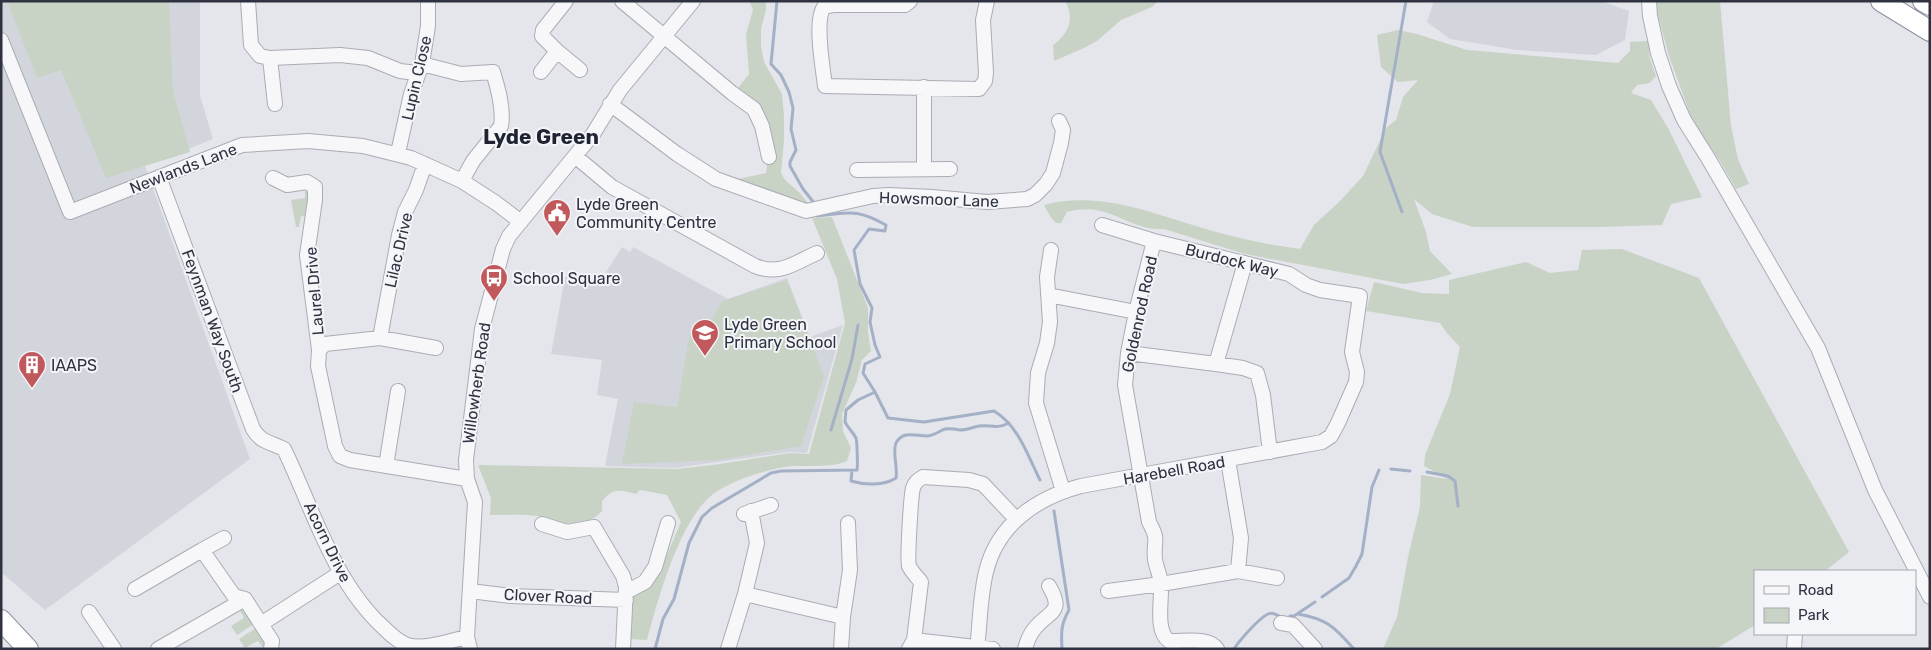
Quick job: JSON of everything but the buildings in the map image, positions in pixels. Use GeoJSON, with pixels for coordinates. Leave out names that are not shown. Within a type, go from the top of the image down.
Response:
{"type":"FeatureCollection","features":[{"type":"Feature","properties":{"kind":"highway"},"geometry":{"type":"LineString","coordinates":[[1880,1],[1930,31]]}},
{"type":"Feature","properties":{"kind":"highway"},"geometry":{"type":"LineString","coordinates":[[1923,1],[1930,6]]}},
{"type":"Feature","properties":{"kind":"highway"},"geometry":{"type":"LineString","coordinates":[[1,620],[28,649]]}},
{"type":"Feature","properties":{"kind":"street"},"geometry":{"type":"LineString","coordinates":[[248,1],[250,45],[260,56],[270,58],[340,55],[368,58],[400,71],[419,68],[461,74],[492,72],[497,87],[502,120],[501,126],[476,157],[462,181]]}},
{"type":"Feature","properties":{"kind":"street","name":"Lupin Close"},"geometry":{"type":"LineString","coordinates":[[398,153],[428,26],[428,1]]}},
{"type":"Feature","properties":{"kind":"street"},"geometry":{"type":"LineString","coordinates":[[566,1],[543,30],[542,36],[580,70]]}},
{"type":"Feature","properties":{"kind":"street"},"geometry":{"type":"LineString","coordinates":[[622,1],[732,93],[754,109],[762,126],[769,156]]}},
{"type":"Feature","properties":{"kind":"street","name":"Willowherb Road"},"geometry":{"type":"LineString","coordinates":[[469,643],[475,502],[467,479],[468,429],[482,329],[503,249],[509,236],[593,134],[610,104],[693,1]]}},
{"type":"Feature","properties":{"kind":"street"},"geometry":{"type":"LineString","coordinates":[[910,1],[905,5],[834,5],[824,7],[820,14],[820,30],[825,86],[978,89],[985,81],[983,20],[987,1]]}},
{"type":"Feature","properties":{"kind":"street"},"geometry":{"type":"LineString","coordinates":[[1649,1],[1650,16],[1658,53],[1669,86],[1684,120],[1818,348],[1875,490],[1930,597]]}},
{"type":"Feature","properties":{"kind":"street","name":"Newlands Lane"},"geometry":{"type":"LineString","coordinates":[[1,40],[73,211],[231,149],[254,143],[330,142],[398,153],[426,164],[462,181],[496,202],[520,222]]}},
{"type":"Feature","properties":{"kind":"street"},"geometry":{"type":"LineString","coordinates":[[541,72],[557,51]]}},
{"type":"Feature","properties":{"kind":"street"},"geometry":{"type":"LineString","coordinates":[[270,58],[275,104]]}},
{"type":"Feature","properties":{"kind":"street"},"geometry":{"type":"LineString","coordinates":[[924,87],[924,169]]}},
{"type":"Feature","properties":{"kind":"street","name":"Howsmoor Lane"},"geometry":{"type":"LineString","coordinates":[[610,104],[677,154],[716,179],[798,210],[816,210],[854,200],[889,195],[932,196],[987,202],[1027,198],[1035,195],[1046,184],[1053,173],[1063,130],[1059,121]]}},
{"type":"Feature","properties":{"kind":"street"},"geometry":{"type":"LineString","coordinates":[[575,156],[612,187],[755,266],[766,270],[780,270],[817,253]]}},
{"type":"Feature","properties":{"kind":"street","name":"Lilac Drive"},"geometry":{"type":"LineString","coordinates":[[380,338],[398,234],[405,212],[426,164]]}},
{"type":"Feature","properties":{"kind":"street"},"geometry":{"type":"LineString","coordinates":[[857,170],[950,169]]}},
{"type":"Feature","properties":{"kind":"street","name":"Feynman Way South"},"geometry":{"type":"LineString","coordinates":[[160,177],[253,429],[258,437],[266,443],[275,444],[284,449]]}},
{"type":"Feature","properties":{"kind":"street","name":"Laurel Drive"},"geometry":{"type":"LineString","coordinates":[[272,178],[288,185],[307,182],[315,187],[315,200],[307,255],[319,350]]}},
{"type":"Feature","properties":{"kind":"street","name":"Burdock Way"},"geometry":{"type":"LineString","coordinates":[[1102,225],[1154,241],[1289,274],[1306,285],[1320,290],[1360,296]]}},
{"type":"Feature","properties":{"kind":"street","name":"Goldenrod Road"},"geometry":{"type":"LineString","coordinates":[[1154,241],[1136,312],[1128,353],[1125,385],[1149,522],[1156,534],[1155,560],[1161,584],[1160,614],[1164,638],[1169,641],[1181,642],[1207,641],[1215,644],[1218,649]]}},
{"type":"Feature","properties":{"kind":"street"},"geometry":{"type":"LineString","coordinates":[[1051,250],[1047,277],[1050,322],[1038,373],[1036,403],[1063,491]]}},
{"type":"Feature","properties":{"kind":"street"},"geometry":{"type":"LineString","coordinates":[[1216,364],[1245,263]]}},
{"type":"Feature","properties":{"kind":"street"},"geometry":{"type":"LineString","coordinates":[[1048,295],[1136,312]]}},
{"type":"Feature","properties":{"kind":"street","name":"Harebell Road"},"geometry":{"type":"LineString","coordinates":[[977,648],[986,573],[993,550],[1016,519],[1043,500],[1063,491],[1081,486],[1322,442],[1331,436],[1356,382],[1358,372],[1352,352],[1360,296]]}},
{"type":"Feature","properties":{"kind":"street"},"geometry":{"type":"LineString","coordinates":[[436,348],[380,338],[325,344],[319,350],[318,366],[335,446],[340,456],[350,460],[467,479]]}},
{"type":"Feature","properties":{"kind":"street"},"geometry":{"type":"LineString","coordinates":[[1128,353],[1243,368],[1257,373],[1263,395],[1270,452]]}},
{"type":"Feature","properties":{"kind":"street"},"geometry":{"type":"LineString","coordinates":[[386,466],[398,391]]}},
{"type":"Feature","properties":{"kind":"street","name":"Acorn Drive"},"geometry":{"type":"LineString","coordinates":[[284,449],[340,573],[358,600],[376,620],[396,639],[417,647],[469,643]]}},
{"type":"Feature","properties":{"kind":"street"},"geometry":{"type":"LineString","coordinates":[[1228,460],[1241,538],[1238,571]]}},
{"type":"Feature","properties":{"kind":"street"},"geometry":{"type":"LineString","coordinates":[[993,649],[912,644],[920,582],[909,566],[913,488],[917,480],[924,477],[969,480],[983,484],[1016,519]]}},
{"type":"Feature","properties":{"kind":"street"},"geometry":{"type":"LineString","coordinates":[[728,649],[745,594],[757,543],[747,512],[771,505]]}},
{"type":"Feature","properties":{"kind":"street"},"geometry":{"type":"LineString","coordinates":[[542,524],[567,532],[598,521],[623,576],[626,596],[624,649]]}},
{"type":"Feature","properties":{"kind":"street"},"geometry":{"type":"LineString","coordinates":[[626,596],[645,582],[655,567],[668,523]]}},
{"type":"Feature","properties":{"kind":"street"},"geometry":{"type":"LineString","coordinates":[[841,649],[843,617],[850,570],[848,523]]}},
{"type":"Feature","properties":{"kind":"street"},"geometry":{"type":"LineString","coordinates":[[135,589],[224,538]]}},
{"type":"Feature","properties":{"kind":"street"},"geometry":{"type":"LineString","coordinates":[[202,550],[234,596],[245,599],[272,641],[271,649]]}},
{"type":"Feature","properties":{"kind":"street"},"geometry":{"type":"LineString","coordinates":[[1108,591],[1238,571],[1276,578]]}},
{"type":"Feature","properties":{"kind":"street"},"geometry":{"type":"LineString","coordinates":[[261,624],[340,573]]}},
{"type":"Feature","properties":{"kind":"street"},"geometry":{"type":"LineString","coordinates":[[1025,649],[1027,641],[1036,626],[1053,612],[1056,601],[1049,586]]}},
{"type":"Feature","properties":{"kind":"street","name":"Clover Road"},"geometry":{"type":"LineString","coordinates":[[470,591],[511,596],[626,596]]}},
{"type":"Feature","properties":{"kind":"street"},"geometry":{"type":"LineString","coordinates":[[745,594],[843,617]]}},
{"type":"Feature","properties":{"kind":"street"},"geometry":{"type":"LineString","coordinates":[[158,649],[245,599]]}},
{"type":"Feature","properties":{"kind":"street"},"geometry":{"type":"LineString","coordinates":[[89,612],[114,649]]}},
{"type":"Feature","properties":{"kind":"street"},"geometry":{"type":"LineString","coordinates":[[1281,623],[1293,625],[1301,636],[1315,649]]}},
{"type":"Feature","properties":{"kind":"street"},"geometry":{"type":"LineString","coordinates":[[1794,635],[1794,649]]}},
{"type":"Feature","properties":{"kind":"shaded area"},"geometry":{"type":"Polygon","coordinates":[[[1,1],[200,1],[200,96],[213,139],[144,163],[250,459],[45,610],[1,572],[1,1]]]}},
{"type":"Feature","properties":{"kind":"shaded area"},"geometry":{"type":"Polygon","coordinates":[[[1434,1],[1601,1],[1629,11],[1625,40],[1596,55],[1517,50],[1450,39],[1427,22],[1434,1]]]}},
{"type":"Feature","properties":{"kind":"shaded area","name":"Lyde Green Primary School"},"geometry":{"type":"Polygon","coordinates":[[[622,247],[630,252],[633,247],[728,299],[787,278],[810,337],[843,325],[807,453],[789,452],[675,468],[605,466],[618,399],[597,395],[602,360],[551,354],[565,277],[600,282],[622,247]]]}},
{"type":"Feature","properties":{"kind":"green space"},"geometry":{"type":"Polygon","coordinates":[[[7,1],[169,1],[173,92],[190,152],[106,178],[61,70],[37,78],[7,1]]]}},
{"type":"Feature","properties":{"kind":"green space"},"geometry":{"type":"Polygon","coordinates":[[[749,1],[766,1],[766,10],[761,29],[761,46],[764,62],[782,94],[784,140],[781,173],[785,180],[800,193],[811,207],[738,179],[766,173],[767,168],[766,142],[760,110],[738,88],[749,74],[746,34],[753,10],[749,1]]]}},
{"type":"Feature","properties":{"kind":"green space"},"geometry":{"type":"Polygon","coordinates":[[[1065,1],[1158,1],[1152,7],[1121,20],[1097,41],[1054,61],[1053,45],[1063,36],[1069,25],[1070,13],[1065,1]]]}},
{"type":"Feature","properties":{"kind":"green space"},"geometry":{"type":"Polygon","coordinates":[[[1656,1],[1720,1],[1731,126],[1738,159],[1749,184],[1736,189],[1720,161],[1694,125],[1669,56],[1657,12],[1656,1]]]}},
{"type":"Feature","properties":{"kind":"green space"},"geometry":{"type":"Polygon","coordinates":[[[1398,30],[1467,50],[1618,63],[1630,51],[1630,42],[1648,41],[1650,59],[1656,76],[1650,83],[1637,85],[1631,93],[1651,100],[1668,128],[1702,197],[1671,204],[1662,225],[1603,227],[1473,227],[1432,214],[1414,199],[1426,232],[1430,251],[1452,274],[1403,284],[1245,254],[1164,229],[1140,226],[1095,210],[1082,209],[1067,212],[1061,223],[1056,223],[1044,205],[1068,201],[1115,203],[1237,237],[1300,249],[1314,225],[1363,176],[1386,128],[1396,120],[1403,97],[1418,80],[1398,82],[1381,67],[1377,35],[1398,30]]]}},
{"type":"Feature","properties":{"kind":"green space"},"geometry":{"type":"Polygon","coordinates":[[[305,190],[309,193],[308,217],[301,216],[299,227],[296,227],[291,200],[305,198],[305,190]]]}},
{"type":"Feature","properties":{"kind":"green space"},"geometry":{"type":"Polygon","coordinates":[[[832,217],[868,308],[868,332],[871,351],[862,360],[856,383],[842,414],[843,431],[851,448],[847,461],[831,465],[796,466],[771,470],[735,482],[712,495],[700,507],[689,523],[671,562],[647,640],[629,639],[630,602],[635,595],[652,585],[681,522],[667,495],[640,490],[636,494],[622,491],[610,493],[602,501],[602,511],[597,516],[575,526],[562,526],[538,516],[490,515],[491,498],[478,465],[677,469],[790,453],[809,454],[845,323],[837,279],[812,218],[832,217]]]}},
{"type":"Feature","properties":{"kind":"green space"},"geometry":{"type":"Polygon","coordinates":[[[1622,249],[1699,278],[1849,552],[1826,570],[1754,570],[1754,626],[1716,649],[1383,649],[1397,617],[1408,557],[1420,507],[1421,475],[1447,479],[1424,466],[1425,455],[1450,394],[1460,347],[1440,323],[1366,311],[1374,282],[1422,293],[1449,294],[1449,280],[1526,262],[1550,273],[1578,270],[1582,250],[1622,249]]]}},
{"type":"Feature","properties":{"kind":"green space"},"geometry":{"type":"Polygon","coordinates":[[[787,280],[824,376],[801,446],[718,460],[622,464],[634,402],[677,407],[689,338],[694,325],[705,331],[722,301],[787,280]]]}},
{"type":"Feature","properties":{"kind":"green space"},"geometry":{"type":"Polygon","coordinates":[[[242,609],[245,610],[254,624],[237,635],[231,626],[244,618],[240,611],[242,609]]]}},
{"type":"Feature","properties":{"kind":"green space"},"geometry":{"type":"Polygon","coordinates":[[[256,628],[265,643],[262,647],[258,641],[245,648],[239,639],[256,628]]]}},
{"type":"Feature","properties":{"kind":"waterway"},"geometry":{"type":"LineString","coordinates":[[777,1],[771,64],[781,75],[789,92],[793,108],[791,129],[796,150],[790,166],[803,189],[815,204]]}},
{"type":"Feature","properties":{"kind":"waterway"},"geometry":{"type":"LineString","coordinates":[[1402,212],[1380,152],[1406,1]]}},
{"type":"Feature","properties":{"kind":"waterway"},"geometry":{"type":"LineString","coordinates":[[655,649],[663,619],[674,599],[689,543],[702,517],[712,508],[771,473],[781,471],[857,470],[856,440],[845,422],[846,410],[858,400],[875,392],[863,373],[865,364],[880,357],[875,345],[870,322],[872,308],[860,284],[854,250],[869,229],[885,231],[886,225],[859,214],[845,213],[817,216],[817,212]]}},
{"type":"Feature","properties":{"kind":"waterway"},"geometry":{"type":"LineString","coordinates":[[831,430],[852,359],[858,325]]}},
{"type":"Feature","properties":{"kind":"waterway"},"geometry":{"type":"LineString","coordinates":[[875,392],[888,418],[924,422],[994,411],[1010,424],[1040,480]]}},
{"type":"Feature","properties":{"kind":"waterway"},"geometry":{"type":"LineString","coordinates":[[852,470],[851,481],[868,484],[880,484],[891,481],[896,478],[895,447],[902,436],[930,436],[945,429],[963,430],[977,426],[1000,426],[1009,423]]}},
{"type":"Feature","properties":{"kind":"waterway"},"geometry":{"type":"LineString","coordinates":[[1391,469],[1410,471]]}},
{"type":"Feature","properties":{"kind":"waterway"},"geometry":{"type":"LineString","coordinates":[[1322,597],[1349,578],[1362,554],[1372,487],[1379,470]]}},
{"type":"Feature","properties":{"kind":"waterway"},"geometry":{"type":"LineString","coordinates":[[1427,472],[1448,476],[1455,481],[1458,506]]}},
{"type":"Feature","properties":{"kind":"waterway"},"geometry":{"type":"LineString","coordinates":[[1054,511],[1069,610],[1062,628],[1062,649]]}},
{"type":"Feature","properties":{"kind":"waterway"},"geometry":{"type":"LineString","coordinates":[[1290,616],[1294,616],[1315,602]]}},
{"type":"Feature","properties":{"kind":"waterway"},"geometry":{"type":"LineString","coordinates":[[1234,649],[1264,616],[1271,613],[1279,616]]}},
{"type":"Feature","properties":{"kind":"waterway"},"geometry":{"type":"LineString","coordinates":[[1298,614],[1324,622],[1341,635],[1354,649]]}},
{"type":"Feature","properties":{"kind":"place","name":"Lyde Green Community Centre"},"geometry":{"type":"Point","coordinates":[557,237]}},
{"type":"Feature","properties":{"kind":"place","name":"School Square"},"geometry":{"type":"Point","coordinates":[494,302]}},
{"type":"Feature","properties":{"kind":"place","name":"Lyde Green Primary School"},"geometry":{"type":"Point","coordinates":[705,357]}},
{"type":"Feature","properties":{"kind":"place","name":"IAAPS"},"geometry":{"type":"Point","coordinates":[32,389]}},
{"type":"Feature","properties":{"kind":"district","name":"Lyde Green"},"geometry":{"type":"Point","coordinates":[541,137]}}]}
